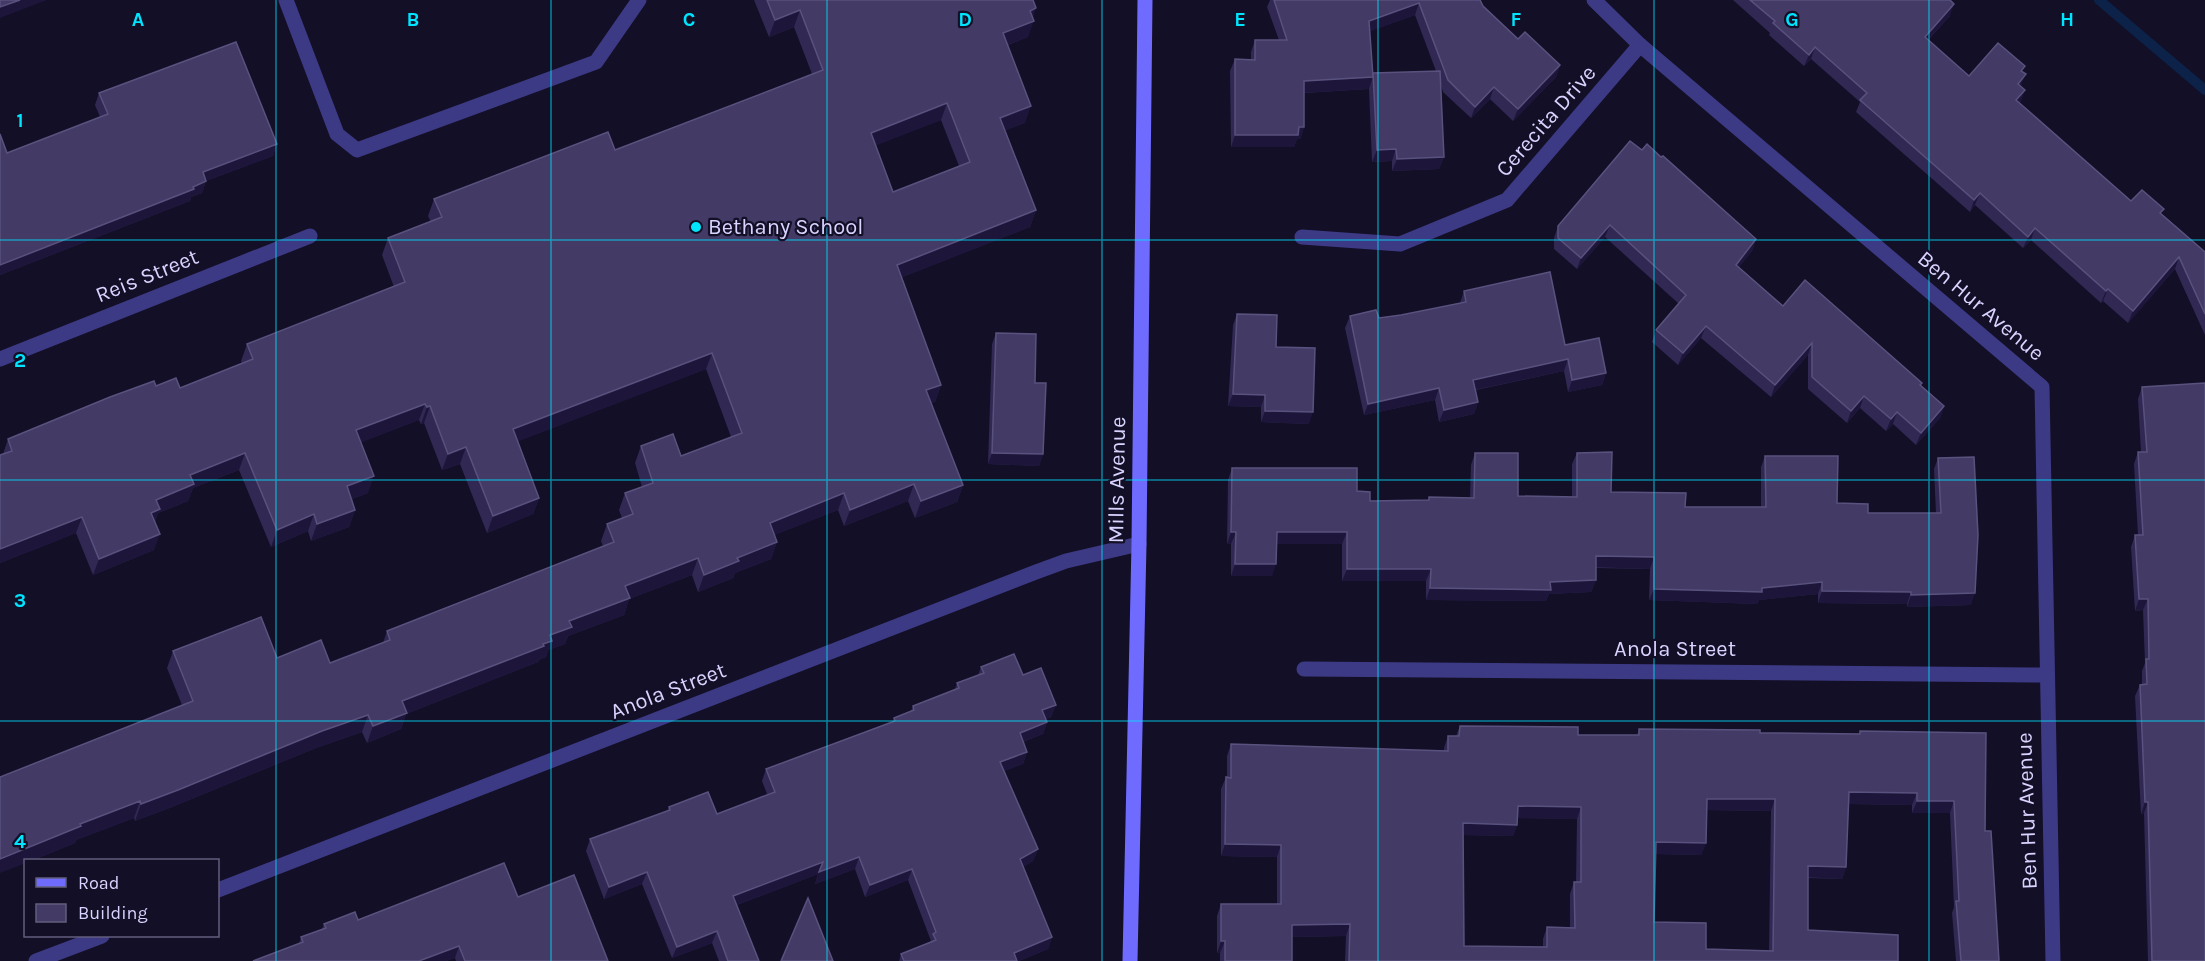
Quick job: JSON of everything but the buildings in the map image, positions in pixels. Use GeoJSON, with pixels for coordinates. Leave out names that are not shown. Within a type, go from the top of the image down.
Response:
{"type":"FeatureCollection","features":[{"type":"Feature","properties":{"kind":"main road","name":"Mills Avenue"},"geometry":{"type":"LineString","coordinates":[[1130,961],[1139,544],[1145,0]]}},
{"type":"Feature","properties":{"kind":"street"},"geometry":{"type":"LineString","coordinates":[[286,0],[337,134],[357,150],[596,62],[639,0]]}},
{"type":"Feature","properties":{"kind":"street","name":"Ben Hur Avenue"},"geometry":{"type":"LineString","coordinates":[[1594,0],[1640,45],[2042,387],[2046,675],[2054,961]]}},
{"type":"Feature","properties":{"kind":"street","name":"Cerecita Drive"},"geometry":{"type":"LineString","coordinates":[[1302,237],[1400,244],[1507,200],[1640,45]]}},
{"type":"Feature","properties":{"kind":"street","name":"Reis Street"},"geometry":{"type":"LineString","coordinates":[[0,359],[310,236]]}},
{"type":"Feature","properties":{"kind":"street","name":"Anola Street"},"geometry":{"type":"LineString","coordinates":[[219,890],[1036,572],[1066,561],[1139,544]]}},
{"type":"Feature","properties":{"kind":"street","name":"Anola Street"},"geometry":{"type":"LineString","coordinates":[[1304,669],[2046,675]]}},
{"type":"Feature","properties":{"kind":"street"},"geometry":{"type":"LineString","coordinates":[[36,961],[99,937]]}},
{"type":"Feature","properties":{"kind":"waterway"},"geometry":{"type":"LineString","coordinates":[[2099,0],[2205,90]]}},
{"type":"Feature","properties":{"kind":"place","name":"Bethany School"},"geometry":{"type":"Point","coordinates":[696,227]}}]}
